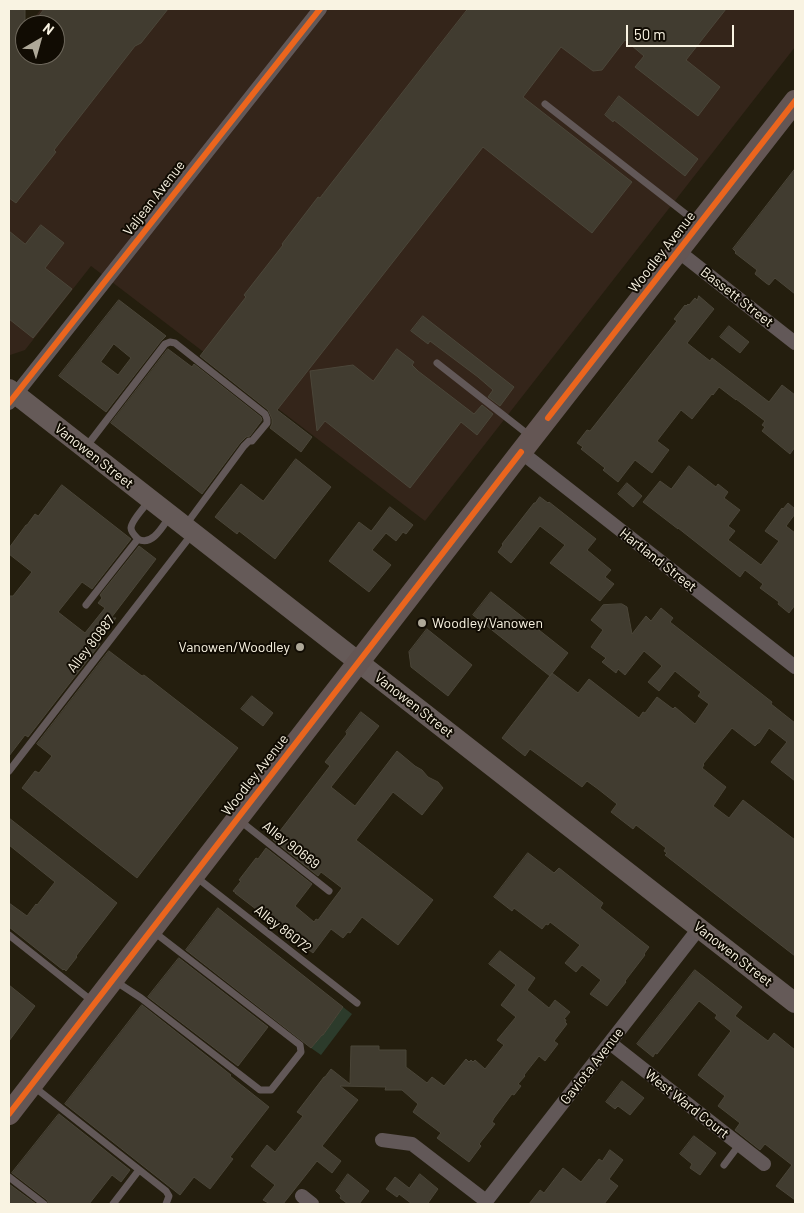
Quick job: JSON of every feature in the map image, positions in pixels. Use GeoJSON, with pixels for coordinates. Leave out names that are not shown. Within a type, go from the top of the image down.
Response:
{"type":"FeatureCollection","features":[{"type":"Feature","properties":{"kind":"main road","name":"Woodley Avenue"},"geometry":{"type":"LineString","coordinates":[[9,1114],[795,100]]}},
{"type":"Feature","properties":{"kind":"main road","name":"Vanowen Street"},"geometry":{"type":"LineString","coordinates":[[11,396],[85,449],[792,997]]}},
{"type":"Feature","properties":{"kind":"street","name":"Valjean Avenue"},"geometry":{"type":"LineString","coordinates":[[11,396],[320,9]]}},
{"type":"Feature","properties":{"kind":"street","name":"Bassett Street"},"geometry":{"type":"LineString","coordinates":[[678,251],[795,343]]}},
{"type":"Feature","properties":{"kind":"street","name":"Hartland Street"},"geometry":{"type":"LineString","coordinates":[[527,445],[795,667]]}},
{"type":"Feature","properties":{"kind":"street","name":"Gaviota Avenue"},"geometry":{"type":"LineString","coordinates":[[485,1203],[700,927]]}},
{"type":"Feature","properties":{"kind":"street","name":"West Ward Court"},"geometry":{"type":"LineString","coordinates":[[610,1043],[764,1164]]}},
{"type":"Feature","properties":{"kind":"street"},"geometry":{"type":"LineString","coordinates":[[382,1140],[412,1144],[485,1203]]}},
{"type":"Feature","properties":{"kind":"lane"},"geometry":{"type":"LineString","coordinates":[[545,104],[699,224]]}},
{"type":"Feature","properties":{"kind":"lane"},"geometry":{"type":"LineString","coordinates":[[85,449],[165,344],[170,342],[175,343],[268,418],[267,423],[252,441],[244,446],[183,525],[149,541],[142,541],[134,535],[131,528],[133,522],[150,500]]}},
{"type":"Feature","properties":{"kind":"lane"},"geometry":{"type":"LineString","coordinates":[[437,363],[527,445]]}},
{"type":"Feature","properties":{"kind":"lane","name":"Alley 80887"},"geometry":{"type":"LineString","coordinates":[[9,771],[183,525]]}},
{"type":"Feature","properties":{"kind":"lane"},"geometry":{"type":"LineString","coordinates":[[86,605],[138,539]]}},
{"type":"Feature","properties":{"kind":"lane","name":"Alley 90669"},"geometry":{"type":"LineString","coordinates":[[237,819],[329,891]]}},
{"type":"Feature","properties":{"kind":"lane","name":"Alley 86072"},"geometry":{"type":"LineString","coordinates":[[194,875],[357,1003]]}},
{"type":"Feature","properties":{"kind":"lane"},"geometry":{"type":"LineString","coordinates":[[113,979],[141,998],[260,1090],[271,1090],[301,1052],[300,1045],[151,930]]}},
{"type":"Feature","properties":{"kind":"lane"},"geometry":{"type":"LineString","coordinates":[[9,935],[94,1003]]}},
{"type":"Feature","properties":{"kind":"lane"},"geometry":{"type":"LineString","coordinates":[[31,1085],[168,1193],[169,1198],[166,1204]]}},
{"type":"Feature","properties":{"kind":"lane"},"geometry":{"type":"LineString","coordinates":[[724,1165],[739,1145]]}},
{"type":"Feature","properties":{"kind":"lane"},"geometry":{"type":"LineString","coordinates":[[113,1204],[139,1170]]}},
{"type":"Feature","properties":{"kind":"lane"},"geometry":{"type":"LineString","coordinates":[[9,1178],[44,1204]]}},
{"type":"Feature","properties":{"kind":"shaded area"},"geometry":{"type":"Polygon","coordinates":[[[41,9],[795,9],[795,47],[425,521],[91,266],[25,350],[9,354],[9,51],[15,43],[15,65],[65,65],[65,15],[36,15],[41,9]]]}},
{"type":"Feature","properties":{"kind":"green space"},"geometry":{"type":"Polygon","coordinates":[[[343,1007],[352,1014],[321,1055],[311,1048],[343,1007]]]}},
{"type":"Feature","properties":{"kind":"building"},"geometry":{"type":"Polygon","coordinates":[[[9,9],[25,9],[25,15],[15,15],[15,65],[65,65],[65,15],[40,15],[44,9],[168,9],[141,43],[135,46],[54,150],[56,152],[16,203],[9,198],[9,9]]]}},
{"type":"Feature","properties":{"kind":"building"},"geometry":{"type":"Polygon","coordinates":[[[468,9],[726,9],[686,60],[720,87],[698,116],[635,67],[644,56],[625,40],[602,70],[593,71],[561,47],[523,97],[632,182],[592,233],[483,147],[277,410],[312,437],[301,452],[270,428],[272,419],[268,410],[200,356],[246,297],[244,295],[318,197],[320,198],[468,9]]]}},
{"type":"Feature","properties":{"kind":"building"},"geometry":{"type":"Polygon","coordinates":[[[619,96],[698,159],[685,176],[605,115],[619,96]]]}},
{"type":"Feature","properties":{"kind":"building"},"geometry":{"type":"Polygon","coordinates":[[[795,169],[795,294],[775,278],[769,285],[766,283],[755,274],[757,270],[735,253],[733,249],[795,169]]]}},
{"type":"Feature","properties":{"kind":"building"},"geometry":{"type":"Polygon","coordinates":[[[41,225],[64,243],[45,268],[72,289],[33,338],[9,319],[9,231],[25,244],[41,225]]]}},
{"type":"Feature","properties":{"kind":"building"},"geometry":{"type":"Polygon","coordinates":[[[699,296],[714,309],[687,343],[710,361],[712,358],[769,402],[782,385],[795,395],[795,447],[790,454],[762,431],[765,427],[762,425],[765,421],[719,387],[692,419],[681,410],[657,441],[669,450],[652,473],[635,460],[618,482],[603,470],[605,468],[581,449],[583,447],[577,443],[587,430],[590,431],[677,321],[674,319],[685,305],[689,305],[695,298],[697,300],[699,296]]]}},
{"type":"Feature","properties":{"kind":"building"},"geometry":{"type":"Polygon","coordinates":[[[119,300],[166,336],[106,412],[59,376],[119,300]],[[114,344],[101,362],[118,375],[131,358],[114,344]]]}},
{"type":"Feature","properties":{"kind":"building"},"geometry":{"type":"Polygon","coordinates":[[[423,316],[514,387],[500,406],[488,397],[493,390],[478,377],[430,341],[428,344],[411,331],[423,316]]]}},
{"type":"Feature","properties":{"kind":"building"},"geometry":{"type":"Polygon","coordinates":[[[729,326],[749,342],[740,353],[720,337],[729,326]]]}},
{"type":"Feature","properties":{"kind":"building"},"geometry":{"type":"Polygon","coordinates":[[[168,349],[192,367],[194,364],[261,417],[262,420],[250,436],[240,443],[202,494],[111,423],[168,349]]]}},
{"type":"Feature","properties":{"kind":"building"},"geometry":{"type":"Polygon","coordinates":[[[397,349],[414,362],[412,365],[418,371],[474,414],[482,405],[493,414],[477,435],[461,422],[410,488],[325,421],[317,431],[310,371],[353,365],[373,381],[397,349]]]}},
{"type":"Feature","properties":{"kind":"building"},"geometry":{"type":"Polygon","coordinates":[[[296,459],[331,487],[275,559],[239,531],[237,534],[215,517],[241,484],[263,501],[296,459]]]}},
{"type":"Feature","properties":{"kind":"building"},"geometry":{"type":"Polygon","coordinates":[[[689,466],[716,487],[718,484],[728,492],[724,498],[740,510],[728,526],[735,531],[728,540],[761,565],[779,541],[765,531],[788,503],[795,509],[795,514],[786,526],[795,533],[795,605],[789,613],[778,604],[779,602],[760,588],[763,584],[745,570],[740,577],[643,502],[660,481],[671,489],[689,466]]]}},
{"type":"Feature","properties":{"kind":"building"},"geometry":{"type":"Polygon","coordinates":[[[627,483],[642,496],[633,507],[618,494],[627,483]]]}},
{"type":"Feature","properties":{"kind":"building"},"geometry":{"type":"Polygon","coordinates":[[[62,485],[131,539],[92,589],[82,582],[58,612],[85,633],[105,608],[98,603],[102,598],[100,595],[139,546],[156,559],[111,618],[116,618],[97,641],[100,644],[28,737],[25,735],[9,756],[9,596],[13,596],[32,572],[9,554],[9,548],[35,514],[38,516],[62,485]]]}},
{"type":"Feature","properties":{"kind":"building"},"geometry":{"type":"Polygon","coordinates":[[[540,497],[596,539],[587,550],[611,570],[605,577],[614,584],[600,601],[550,563],[565,545],[540,526],[511,563],[498,552],[502,544],[540,497]]]}},
{"type":"Feature","properties":{"kind":"building"},"geometry":{"type":"Polygon","coordinates":[[[390,507],[413,525],[406,534],[403,532],[396,541],[386,533],[372,550],[391,565],[369,592],[329,561],[359,522],[371,531],[390,507]]]}},
{"type":"Feature","properties":{"kind":"building"},"geometry":{"type":"Polygon","coordinates":[[[491,592],[568,653],[550,676],[473,615],[491,592]]]}},
{"type":"Feature","properties":{"kind":"building"},"geometry":{"type":"Polygon","coordinates":[[[622,604],[627,607],[632,634],[646,616],[651,621],[661,608],[673,618],[670,622],[772,702],[771,704],[795,723],[795,781],[771,762],[787,742],[769,728],[755,746],[732,728],[703,764],[702,768],[726,787],[713,806],[729,818],[743,800],[795,840],[795,956],[665,855],[667,853],[664,851],[666,848],[636,825],[633,829],[611,812],[617,804],[598,789],[587,781],[582,787],[530,749],[525,756],[502,738],[552,673],[578,693],[589,679],[639,718],[657,697],[673,709],[675,707],[695,724],[709,704],[698,696],[701,692],[675,671],[659,691],[648,682],[662,666],[644,651],[625,675],[618,669],[616,673],[602,662],[606,658],[591,647],[603,630],[591,620],[603,605],[622,604]]]}},
{"type":"Feature","properties":{"kind":"building"},"geometry":{"type":"Polygon","coordinates":[[[427,629],[472,665],[448,696],[411,667],[409,652],[427,629]]]}},
{"type":"Feature","properties":{"kind":"building"},"geometry":{"type":"Polygon","coordinates":[[[109,651],[142,676],[144,675],[238,748],[137,878],[22,788],[35,771],[39,773],[52,756],[37,744],[109,651]]]}},
{"type":"Feature","properties":{"kind":"building"},"geometry":{"type":"Polygon","coordinates":[[[252,696],[273,713],[263,726],[241,709],[252,696]]]}},
{"type":"Feature","properties":{"kind":"building"},"geometry":{"type":"Polygon","coordinates":[[[361,712],[379,726],[331,787],[355,806],[397,751],[422,770],[428,777],[438,782],[443,788],[422,815],[393,792],[356,840],[433,900],[398,945],[362,917],[350,933],[348,932],[343,938],[331,929],[313,953],[233,891],[241,881],[239,880],[266,848],[312,884],[295,906],[314,922],[316,919],[318,920],[342,888],[321,872],[318,876],[273,840],[330,766],[325,762],[361,712]]]}},
{"type":"Feature","properties":{"kind":"building"},"geometry":{"type":"Polygon","coordinates":[[[9,818],[117,903],[66,971],[9,927],[9,903],[27,916],[55,882],[9,845],[9,818]]]}},
{"type":"Feature","properties":{"kind":"building"},"geometry":{"type":"Polygon","coordinates":[[[528,853],[554,873],[559,868],[603,903],[600,908],[649,947],[626,982],[607,1006],[590,994],[601,980],[582,965],[576,972],[565,963],[580,945],[550,922],[542,929],[514,908],[512,911],[494,897],[528,853]]]}},
{"type":"Feature","properties":{"kind":"building"},"geometry":{"type":"Polygon","coordinates":[[[218,908],[343,1007],[311,1048],[186,950],[218,908]]]}},
{"type":"Feature","properties":{"kind":"building"},"geometry":{"type":"Polygon","coordinates":[[[500,951],[535,978],[527,990],[549,1008],[555,1000],[570,1012],[564,1019],[567,1024],[554,1041],[558,1044],[545,1061],[539,1056],[524,1075],[518,1084],[521,1086],[514,1095],[512,1094],[494,1118],[492,1122],[495,1124],[479,1144],[481,1146],[469,1162],[437,1138],[441,1133],[413,1112],[418,1104],[402,1090],[385,1090],[386,1087],[340,1086],[358,1100],[322,1146],[341,1161],[332,1173],[317,1161],[283,1204],[270,1204],[263,1200],[275,1185],[251,1166],[267,1145],[275,1152],[303,1116],[297,1112],[331,1069],[350,1084],[351,1046],[379,1046],[379,1050],[406,1050],[406,1067],[427,1083],[432,1077],[444,1086],[466,1059],[469,1062],[475,1060],[485,1069],[504,1045],[497,1040],[516,1017],[501,1005],[516,985],[489,964],[500,951]]]}},
{"type":"Feature","properties":{"kind":"building"},"geometry":{"type":"Polygon","coordinates":[[[179,958],[268,1027],[238,1066],[148,997],[179,958]]]}},
{"type":"Feature","properties":{"kind":"building"},"geometry":{"type":"Polygon","coordinates":[[[695,970],[742,1007],[735,1016],[768,1041],[774,1033],[795,1050],[795,1200],[776,1186],[792,1165],[765,1144],[760,1150],[735,1130],[740,1123],[718,1106],[725,1096],[698,1075],[731,1031],[715,1018],[717,1015],[699,1001],[653,1057],[637,1044],[695,970]]]}},
{"type":"Feature","properties":{"kind":"building"},"geometry":{"type":"Polygon","coordinates":[[[9,985],[35,1006],[9,1041],[9,985]]]}},
{"type":"Feature","properties":{"kind":"building"},"geometry":{"type":"Polygon","coordinates":[[[142,1005],[269,1107],[230,1157],[233,1159],[210,1189],[194,1177],[180,1195],[65,1104],[142,1005]]]}},
{"type":"Feature","properties":{"kind":"building"},"geometry":{"type":"Polygon","coordinates":[[[622,1081],[644,1098],[630,1115],[618,1106],[615,1109],[606,1102],[622,1081]]]}},
{"type":"Feature","properties":{"kind":"building"},"geometry":{"type":"Polygon","coordinates":[[[59,1114],[130,1170],[121,1182],[112,1175],[89,1204],[49,1204],[47,1200],[12,1173],[59,1114]]]}},
{"type":"Feature","properties":{"kind":"building"},"geometry":{"type":"Polygon","coordinates":[[[694,1136],[716,1153],[700,1175],[690,1168],[692,1164],[680,1154],[694,1136]]]}},
{"type":"Feature","properties":{"kind":"building"},"geometry":{"type":"Polygon","coordinates":[[[610,1150],[623,1160],[609,1179],[618,1186],[604,1204],[529,1204],[540,1190],[544,1193],[563,1168],[581,1182],[599,1159],[602,1161],[610,1150]]]}},
{"type":"Feature","properties":{"kind":"building"},"geometry":{"type":"Polygon","coordinates":[[[348,1174],[369,1191],[359,1204],[348,1204],[340,1198],[341,1196],[336,1191],[348,1174]]]}},
{"type":"Feature","properties":{"kind":"building"},"geometry":{"type":"Polygon","coordinates":[[[420,1174],[438,1189],[428,1203],[430,1204],[412,1204],[399,1194],[397,1197],[386,1189],[395,1177],[409,1188],[420,1174]]]}},
{"type":"Feature","properties":{"kind":"building"},"geometry":{"type":"Polygon","coordinates":[[[9,1184],[36,1204],[9,1204],[9,1184]]]}},
{"type":"Feature","properties":{"kind":"cycle path"},"geometry":{"type":"LineString","coordinates":[[9,403],[320,9]]}},
{"type":"Feature","properties":{"kind":"cycle path"},"geometry":{"type":"LineString","coordinates":[[548,418],[795,101]]}},
{"type":"Feature","properties":{"kind":"cycle path"},"geometry":{"type":"LineString","coordinates":[[9,1114],[521,452]]}},
{"type":"Feature","properties":{"kind":"place","name":"Woodley/Vanowen"},"geometry":{"type":"Point","coordinates":[422,623]}},
{"type":"Feature","properties":{"kind":"place","name":"Vanowen/Woodley"},"geometry":{"type":"Point","coordinates":[300,647]}}]}
